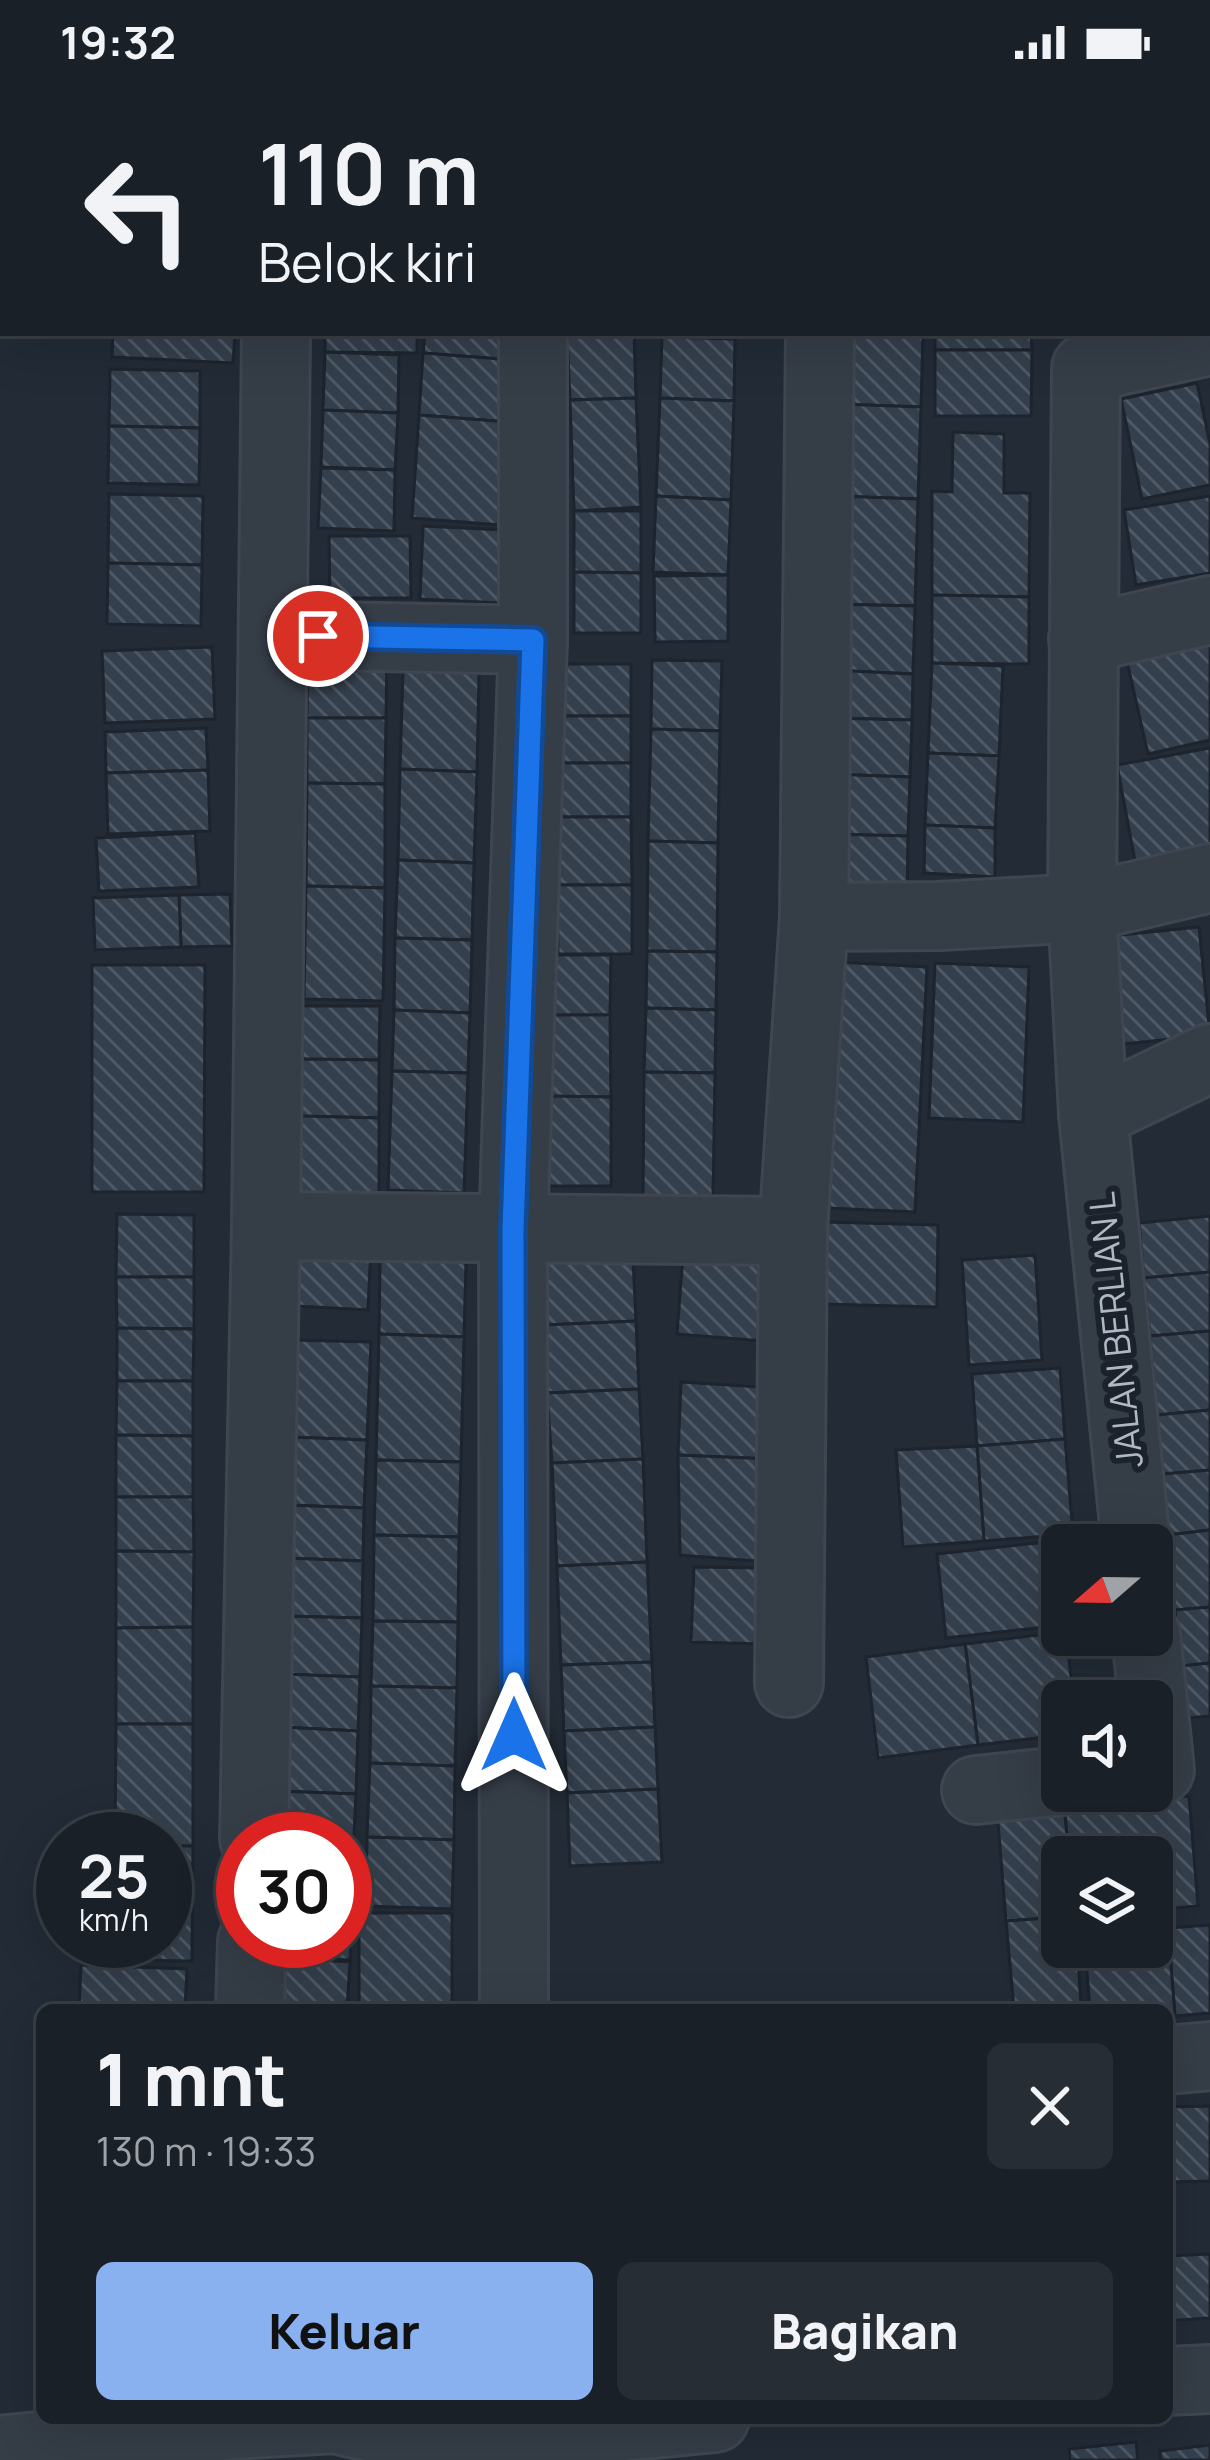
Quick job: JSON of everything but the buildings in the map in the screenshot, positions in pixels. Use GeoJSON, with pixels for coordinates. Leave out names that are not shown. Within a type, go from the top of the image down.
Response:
{"type":"FeatureCollection","features":[{"type":"Feature","properties":{"kind":"street"},"geometry":{"type":"LineString","coordinates":[[255,1812],[277,336]]}},
{"type":"Feature","properties":{"kind":"street"},"geometry":{"type":"LineString","coordinates":[[514,2004],[513,1230],[533,640],[533,336]]}},
{"type":"Feature","properties":{"kind":"street"},"geometry":{"type":"LineString","coordinates":[[789,1683],[794,1231],[814,917],[820,336]]}},
{"type":"Feature","properties":{"kind":"street"},"geometry":{"type":"LineString","coordinates":[[1085,351],[1210,341]]}},
{"type":"Feature","properties":{"kind":"street","name":"JALAN BERLIAN L"},"geometry":{"type":"LineString","coordinates":[[1085,351],[1082,908],[1093,1114],[1134,1524]]}},
{"type":"Feature","properties":{"kind":"street"},"geometry":{"type":"LineString","coordinates":[[1083,639],[1210,610]]}},
{"type":"Feature","properties":{"kind":"street"},"geometry":{"type":"LineString","coordinates":[[275,635],[533,640]]}},
{"type":"Feature","properties":{"kind":"street"},"geometry":{"type":"LineString","coordinates":[[814,917],[1082,908],[1210,878]]}},
{"type":"Feature","properties":{"kind":"street"},"geometry":{"type":"LineString","coordinates":[[1093,1114],[1210,1058]]}},
{"type":"Feature","properties":{"kind":"street"},"geometry":{"type":"LineString","coordinates":[[266,1226],[794,1231]]}},
{"type":"Feature","properties":{"kind":"street"},"geometry":{"type":"LineString","coordinates":[[1150,1656],[1174,1768]]}},
{"type":"Feature","properties":{"kind":"street"},"geometry":{"type":"LineString","coordinates":[[976,1790],[1041,1783]]}},
{"type":"Feature","properties":{"kind":"street"},"geometry":{"type":"LineString","coordinates":[[250,2004],[251,1968]]}},
{"type":"Feature","properties":{"kind":"street"},"geometry":{"type":"LineString","coordinates":[[1173,2059],[1210,2056]]}},
{"type":"Feature","properties":{"kind":"street"},"geometry":{"type":"LineString","coordinates":[[1173,2381],[1210,2379]]}},
{"type":"Feature","properties":{"kind":"street"},"geometry":{"type":"LineString","coordinates":[[40,2436],[260,2424]]}},
{"type":"Feature","properties":{"kind":"street"},"geometry":{"type":"LineString","coordinates":[[348,2424],[446,2452],[668,2424]]}},
{"type":"Feature","properties":{"kind":"route"},"geometry":{"type":"LineString","coordinates":[[318,636],[533,640],[513,1230],[514,1735]]}}]}
